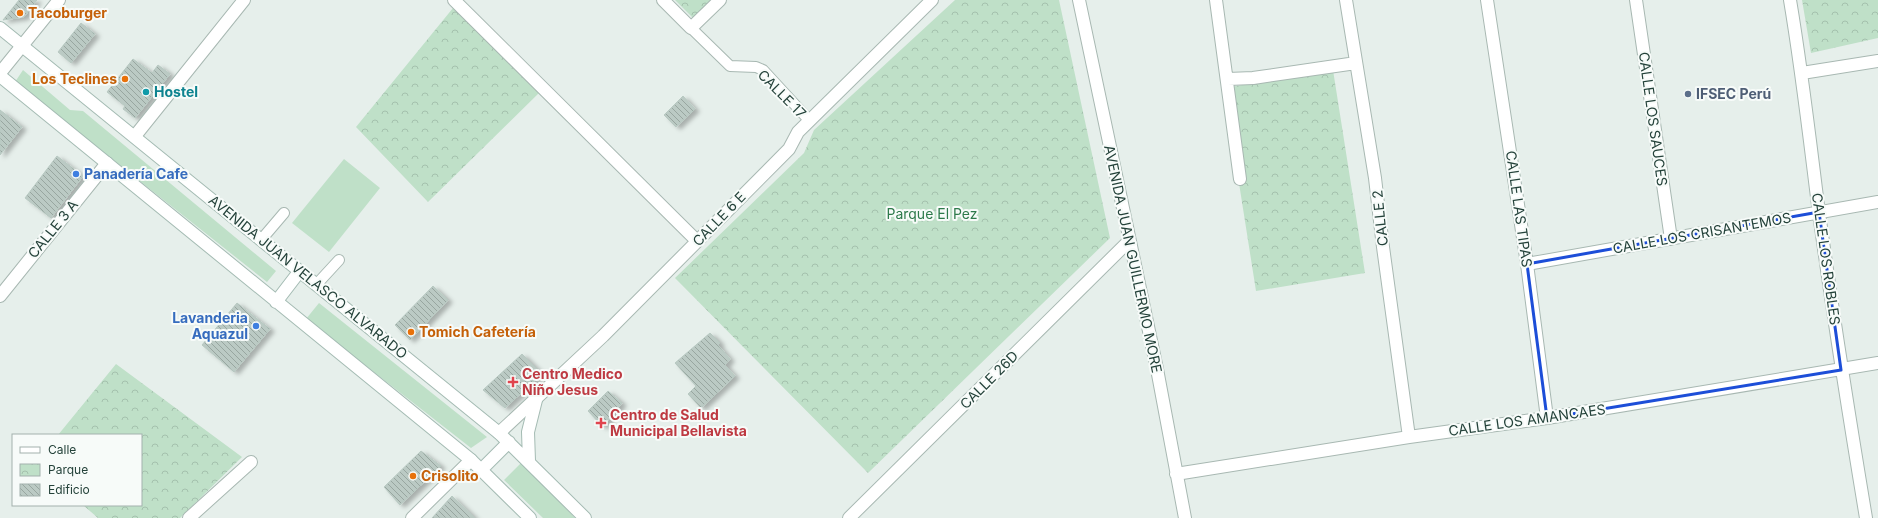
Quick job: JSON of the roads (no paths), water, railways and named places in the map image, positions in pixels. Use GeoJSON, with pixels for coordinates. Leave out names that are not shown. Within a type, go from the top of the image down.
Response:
{"type":"FeatureCollection","features":[{"type":"Feature","properties":{"kind":"street"},"geometry":{"type":"LineString","coordinates":[[59,0],[0,74],[276,302],[471,460],[530,518]]}},
{"type":"Feature","properties":{"kind":"street"},"geometry":{"type":"LineString","coordinates":[[135,136],[244,0]]}},
{"type":"Feature","properties":{"kind":"street"},"geometry":{"type":"LineString","coordinates":[[454,0],[697,242]]}},
{"type":"Feature","properties":{"kind":"street","name":"CALLE 17"},"geometry":{"type":"LineString","coordinates":[[663,0],[691,28]]}},
{"type":"Feature","properties":{"kind":"street"},"geometry":{"type":"LineString","coordinates":[[691,28],[720,0]]}},
{"type":"Feature","properties":{"kind":"street","name":"CALLE 6 E"},"geometry":{"type":"LineString","coordinates":[[499,432],[536,400],[603,336],[789,149],[798,132],[809,120],[932,0]]}},
{"type":"Feature","properties":{"kind":"street","name":"AVENIDA JUAN GUILLERMO MORE"},"geometry":{"type":"LineString","coordinates":[[1079,0],[1157,369],[1185,518]]}},
{"type":"Feature","properties":{"kind":"street"},"geometry":{"type":"LineString","coordinates":[[1216,0],[1228,79],[1240,179]]}},
{"type":"Feature","properties":{"kind":"street","name":"CALLE 2"},"geometry":{"type":"LineString","coordinates":[[1346,0],[1375,178],[1383,247],[1410,437]]}},
{"type":"Feature","properties":{"kind":"street","name":"CALLE LAS TIPAS"},"geometry":{"type":"LineString","coordinates":[[1487,0],[1527,264],[1547,418]]}},
{"type":"Feature","properties":{"kind":"street","name":"CALLE LOS SAUCES"},"geometry":{"type":"LineString","coordinates":[[1636,0],[1671,239]]}},
{"type":"Feature","properties":{"kind":"street","name":"CALLE LOS ROBLES"},"geometry":{"type":"LineString","coordinates":[[1790,0],[1802,73],[1819,212],[1841,370],[1866,518]]}},
{"type":"Feature","properties":{"kind":"street","name":"AVENIDA JUAN VELASCO ALVARADO"},"geometry":{"type":"LineString","coordinates":[[0,28],[499,432],[585,518]]}},
{"type":"Feature","properties":{"kind":"street"},"geometry":{"type":"LineString","coordinates":[[1802,73],[1878,61]]}},
{"type":"Feature","properties":{"kind":"street"},"geometry":{"type":"LineString","coordinates":[[1228,79],[1253,78],[1356,63]]}},
{"type":"Feature","properties":{"kind":"street","name":"CALLE 3 A"},"geometry":{"type":"LineString","coordinates":[[0,296],[107,163]]}},
{"type":"Feature","properties":{"kind":"street","name":"CALLE LOS CRISANTEMOS"},"geometry":{"type":"LineString","coordinates":[[1527,264],[1878,202]]}},
{"type":"Feature","properties":{"kind":"street","name":"CALLE 26D"},"geometry":{"type":"LineString","coordinates":[[849,518],[1129,241]]}},
{"type":"Feature","properties":{"kind":"street"},"geometry":{"type":"LineString","coordinates":[[276,302],[300,272]]}},
{"type":"Feature","properties":{"kind":"street","name":"CALLE LOS AMANCAES"},"geometry":{"type":"LineString","coordinates":[[1176,474],[1410,437],[1547,418],[1878,363]]}},
{"type":"Feature","properties":{"kind":"street"},"geometry":{"type":"LineString","coordinates":[[529,461],[528,432],[536,400]]}},
{"type":"Feature","properties":{"kind":"street"},"geometry":{"type":"LineString","coordinates":[[481,470],[509,442]]}},
{"type":"Feature","properties":{"kind":"street"},"geometry":{"type":"LineString","coordinates":[[412,518],[471,460]]}},
{"type":"Feature","properties":{"kind":"street"},"geometry":{"type":"LineString","coordinates":[[189,518],[251,462]]}},
{"type":"Feature","properties":{"kind":"lane","name":"CALLE 17"},"geometry":{"type":"LineString","coordinates":[[691,28],[730,66],[756,67],[763,70],[809,120]]}},
{"type":"Feature","properties":{"kind":"lane"},"geometry":{"type":"LineString","coordinates":[[261,240],[284,213]]}},
{"type":"Feature","properties":{"kind":"lane"},"geometry":{"type":"LineString","coordinates":[[316,285],[339,260]]}},
{"type":"Feature","properties":{"kind":"place","name":"Tacoburger"},"geometry":{"type":"Point","coordinates":[20,13]}},
{"type":"Feature","properties":{"kind":"place","name":"Los Teclines"},"geometry":{"type":"Point","coordinates":[125,79]}},
{"type":"Feature","properties":{"kind":"place","name":"Hostel"},"geometry":{"type":"Point","coordinates":[146,92]}},
{"type":"Feature","properties":{"kind":"place","name":"IFSEC Perú"},"geometry":{"type":"Point","coordinates":[1688,94]}},
{"type":"Feature","properties":{"kind":"place","name":"Panadería Cafe"},"geometry":{"type":"Point","coordinates":[76,174]}},
{"type":"Feature","properties":{"kind":"place","name":"Lavanderia Aquazul"},"geometry":{"type":"Point","coordinates":[256,326]}},
{"type":"Feature","properties":{"kind":"place","name":"Tomich Cafetería"},"geometry":{"type":"Point","coordinates":[411,332]}},
{"type":"Feature","properties":{"kind":"place","name":"Centro Medico Niño Jesus"},"geometry":{"type":"Point","coordinates":[513,382]}},
{"type":"Feature","properties":{"kind":"place","name":"Centro de Salud Municipal Bellavista"},"geometry":{"type":"Point","coordinates":[601,423]}},
{"type":"Feature","properties":{"kind":"place","name":"Crisolito"},"geometry":{"type":"Point","coordinates":[413,476]}},
{"type":"Feature","properties":{"kind":"park label","name":"Parque El Pez"},"geometry":{"type":"Point","coordinates":[932,214]}}]}
